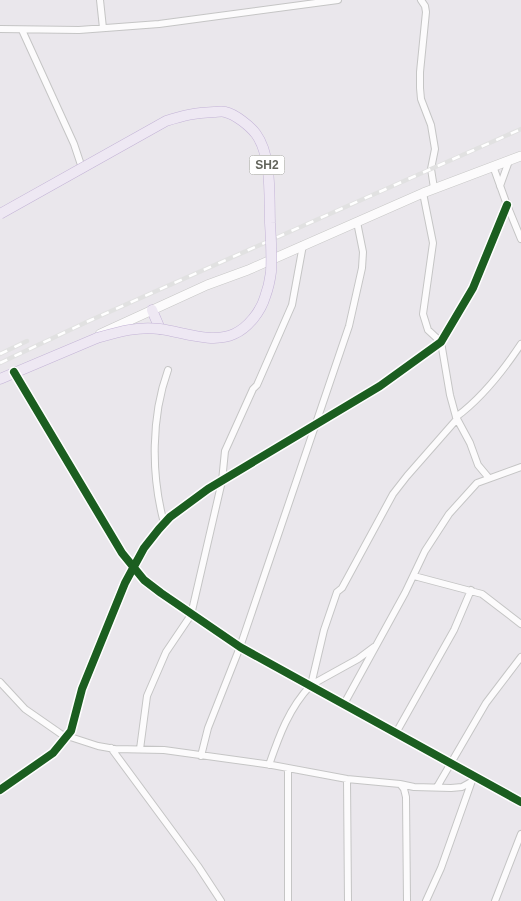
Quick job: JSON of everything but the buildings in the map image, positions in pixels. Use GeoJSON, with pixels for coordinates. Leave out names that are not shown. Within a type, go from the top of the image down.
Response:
{"type":"FeatureCollection","features":[{"type":"Feature","properties":{"kind":"main road","name":"SH2"},"geometry":{"type":"LineString","coordinates":[[0,214],[166,121],[193,113],[225,112],[236,117],[256,134],[264,151],[268,179],[272,257],[271,273],[265,300],[258,313],[245,327],[235,334],[223,337],[204,337],[160,329],[137,328],[119,331],[54,355],[0,379]]}},
{"type":"Feature","properties":{"kind":"main road"},"geometry":{"type":"LineString","coordinates":[[54,355],[422,192],[517,158]]}},
{"type":"Feature","properties":{"kind":"main road"},"geometry":{"type":"LineString","coordinates":[[152,310],[160,329]]}},
{"type":"Feature","properties":{"kind":"street"},"geometry":{"type":"LineString","coordinates":[[100,0],[103,28]]}},
{"type":"Feature","properties":{"kind":"street"},"geometry":{"type":"LineString","coordinates":[[0,29],[103,28],[159,24],[338,0]]}},
{"type":"Feature","properties":{"kind":"street"},"geometry":{"type":"LineString","coordinates":[[423,1],[426,6],[426,12],[420,64],[420,88],[421,99],[431,125],[435,149],[431,168],[434,188]]}},
{"type":"Feature","properties":{"kind":"street"},"geometry":{"type":"LineString","coordinates":[[22,30],[74,144],[82,168]]}},
{"type":"Feature","properties":{"kind":"street"},"geometry":{"type":"LineString","coordinates":[[500,186],[517,158]]}},
{"type":"Feature","properties":{"kind":"street"},"geometry":{"type":"LineString","coordinates":[[494,166],[507,206],[521,239]]}},
{"type":"Feature","properties":{"kind":"street"},"geometry":{"type":"LineString","coordinates":[[422,192],[433,243],[423,314],[428,330],[442,342],[450,395],[457,418],[470,443],[478,465],[488,478]]}},
{"type":"Feature","properties":{"kind":"street"},"geometry":{"type":"LineString","coordinates":[[0,790],[53,753],[71,731],[82,689],[125,583],[144,548],[164,523],[222,481],[380,386],[442,342],[473,288],[507,206]]}},
{"type":"Feature","properties":{"kind":"street"},"geometry":{"type":"LineString","coordinates":[[201,756],[208,728],[240,647],[349,326],[362,268],[363,252],[357,222]]}},
{"type":"Feature","properties":{"kind":"street"},"geometry":{"type":"LineString","coordinates":[[140,749],[147,696],[166,652],[191,614],[222,481],[225,451],[253,389],[257,385],[292,305],[303,245]]}},
{"type":"Feature","properties":{"kind":"street"},"geometry":{"type":"LineString","coordinates":[[311,685],[324,630],[337,592],[342,588],[393,494],[457,418],[486,390],[521,344]]}},
{"type":"Feature","properties":{"kind":"street"},"geometry":{"type":"LineString","coordinates":[[164,523],[159,504],[156,475],[156,436],[161,390],[168,370]]}},
{"type":"Feature","properties":{"kind":"street"},"geometry":{"type":"LineString","coordinates":[[14,372],[122,553],[144,580],[240,647],[452,763],[473,779],[521,802]]}},
{"type":"Feature","properties":{"kind":"street"},"geometry":{"type":"LineString","coordinates":[[344,704],[414,576],[425,551],[449,514],[477,483],[521,467]]}},
{"type":"Feature","properties":{"kind":"street"},"geometry":{"type":"LineString","coordinates":[[414,576],[471,590],[487,598],[521,624]]}},
{"type":"Feature","properties":{"kind":"street"},"geometry":{"type":"LineString","coordinates":[[396,732],[454,630],[471,590]]}},
{"type":"Feature","properties":{"kind":"street"},"geometry":{"type":"LineString","coordinates":[[269,765],[279,735],[288,717],[296,703],[311,685],[358,659],[376,644]]}},
{"type":"Feature","properties":{"kind":"street"},"geometry":{"type":"LineString","coordinates":[[438,787],[486,704],[521,657]]}},
{"type":"Feature","properties":{"kind":"street"},"geometry":{"type":"LineString","coordinates":[[0,682],[25,709],[55,731],[67,737],[112,748],[164,750],[269,765],[347,779],[414,787],[462,787],[473,779]]}},
{"type":"Feature","properties":{"kind":"street"},"geometry":{"type":"LineString","coordinates":[[112,748],[198,866],[221,901]]}},
{"type":"Feature","properties":{"kind":"street"},"geometry":{"type":"LineString","coordinates":[[288,769],[288,901]]}},
{"type":"Feature","properties":{"kind":"street"},"geometry":{"type":"LineString","coordinates":[[347,779],[348,901]]}},
{"type":"Feature","properties":{"kind":"street"},"geometry":{"type":"LineString","coordinates":[[426,901],[441,868],[473,779]]}},
{"type":"Feature","properties":{"kind":"street"},"geometry":{"type":"LineString","coordinates":[[400,784],[404,789],[406,797],[407,901]]}},
{"type":"Feature","properties":{"kind":"street"},"geometry":{"type":"LineString","coordinates":[[495,901],[521,834]]}},
{"type":"Feature","properties":{"kind":"railway"},"geometry":{"type":"LineString","coordinates":[[0,363],[91,320],[521,129]]}},
{"type":"Feature","properties":{"kind":"railway"},"geometry":{"type":"LineString","coordinates":[[0,354],[27,341]]}},
{"type":"Feature","properties":{"kind":"cycle path"},"geometry":{"type":"LineString","coordinates":[[0,790],[53,753],[71,731],[82,689],[125,583],[144,548],[159,529],[170,517],[208,489],[380,386],[441,342],[473,288],[507,205]]}},
{"type":"Feature","properties":{"kind":"cycle path"},"geometry":{"type":"LineString","coordinates":[[14,372],[122,553],[144,580],[240,647],[521,802]]}}]}
